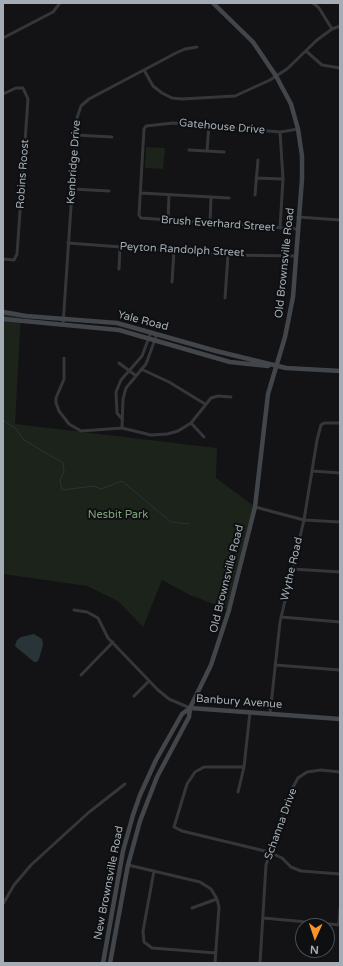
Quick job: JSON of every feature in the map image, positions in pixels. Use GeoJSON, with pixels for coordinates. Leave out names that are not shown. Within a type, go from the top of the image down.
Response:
{"type":"FeatureCollection","features":[{"type":"Feature","properties":{"kind":"main road","name":"Old Brownsville Road"},"geometry":{"type":"LineString","coordinates":[[190,708],[211,665],[221,638],[254,507],[268,394],[290,313],[298,229],[302,163],[298,129],[287,95],[253,42],[213,3]]}},
{"type":"Feature","properties":{"kind":"main road","name":"Yale Road"},"geometry":{"type":"LineString","coordinates":[[3,312],[26,316],[106,321],[276,366],[290,369],[340,372]]}},
{"type":"Feature","properties":{"kind":"main road","name":"Yale Road"},"geometry":{"type":"LineString","coordinates":[[3,319],[103,328],[148,338],[230,362],[276,366]]}},
{"type":"Feature","properties":{"kind":"main road","name":"Banbury Avenue"},"geometry":{"type":"LineString","coordinates":[[190,708],[340,719]]}},
{"type":"Feature","properties":{"kind":"main road","name":"New Brownsville Road"},"geometry":{"type":"LineString","coordinates":[[110,963],[128,865],[135,838],[157,777],[189,717],[190,708]]}},
{"type":"Feature","properties":{"kind":"main road","name":"New Brownsville Road"},"geometry":{"type":"LineString","coordinates":[[103,963],[123,851],[133,815],[140,795],[156,760],[182,714],[190,708]]}},
{"type":"Feature","properties":{"kind":"street"},"geometry":{"type":"LineString","coordinates":[[3,38],[53,12],[60,3]]}},
{"type":"Feature","properties":{"kind":"street"},"geometry":{"type":"LineString","coordinates":[[313,3],[319,8],[332,29]]}},
{"type":"Feature","properties":{"kind":"street"},"geometry":{"type":"LineString","coordinates":[[144,70],[156,89],[172,98],[186,99],[238,95],[287,69],[332,29],[340,26]]}},
{"type":"Feature","properties":{"kind":"street","name":"Kenbridge Drive"},"geometry":{"type":"LineString","coordinates":[[63,325],[77,116],[81,106],[89,99],[185,49],[197,47]]}},
{"type":"Feature","properties":{"kind":"street"},"geometry":{"type":"LineString","coordinates":[[306,51],[322,65],[340,68]]}},
{"type":"Feature","properties":{"kind":"street"},"geometry":{"type":"LineString","coordinates":[[3,94],[16,88],[23,88],[26,84]]}},
{"type":"Feature","properties":{"kind":"street","name":"Robins Roost"},"geometry":{"type":"LineString","coordinates":[[3,259],[14,260],[18,248],[28,99],[23,88]]}},
{"type":"Feature","properties":{"kind":"street"},"geometry":{"type":"LineString","coordinates":[[238,95],[239,100]]}},
{"type":"Feature","properties":{"kind":"street","name":"Gatehouse Drive"},"geometry":{"type":"LineString","coordinates":[[141,193],[144,129],[146,126],[168,123],[280,132],[298,129]]}},
{"type":"Feature","properties":{"kind":"street"},"geometry":{"type":"LineString","coordinates":[[207,151],[209,126]]}},
{"type":"Feature","properties":{"kind":"street"},"geometry":{"type":"LineString","coordinates":[[280,132],[283,179],[280,228]]}},
{"type":"Feature","properties":{"kind":"street"},"geometry":{"type":"LineString","coordinates":[[76,134],[112,137]]}},
{"type":"Feature","properties":{"kind":"street"},"geometry":{"type":"LineString","coordinates":[[189,150],[224,152]]}},
{"type":"Feature","properties":{"kind":"street"},"geometry":{"type":"LineString","coordinates":[[255,195],[258,160]]}},
{"type":"Feature","properties":{"kind":"street"},"geometry":{"type":"LineString","coordinates":[[256,178],[283,179]]}},
{"type":"Feature","properties":{"kind":"street"},"geometry":{"type":"LineString","coordinates":[[72,189],[109,191]]}},
{"type":"Feature","properties":{"kind":"street"},"geometry":{"type":"LineString","coordinates":[[141,193],[228,198]]}},
{"type":"Feature","properties":{"kind":"street","name":"Brush Everhard Street"},"geometry":{"type":"LineString","coordinates":[[141,193],[139,217],[298,229]]}},
{"type":"Feature","properties":{"kind":"street"},"geometry":{"type":"LineString","coordinates":[[168,220],[170,195]]}},
{"type":"Feature","properties":{"kind":"street"},"geometry":{"type":"LineString","coordinates":[[210,223],[211,197]]}},
{"type":"Feature","properties":{"kind":"street"},"geometry":{"type":"LineString","coordinates":[[298,218],[340,220]]}},
{"type":"Feature","properties":{"kind":"street","name":"Peyton Randolph Street"},"geometry":{"type":"LineString","coordinates":[[68,243],[228,255],[295,256]]}},
{"type":"Feature","properties":{"kind":"street"},"geometry":{"type":"LineString","coordinates":[[118,268],[120,247]]}},
{"type":"Feature","properties":{"kind":"street"},"geometry":{"type":"LineString","coordinates":[[172,282],[174,251]]}},
{"type":"Feature","properties":{"kind":"street"},"geometry":{"type":"LineString","coordinates":[[225,298],[228,255]]}},
{"type":"Feature","properties":{"kind":"street"},"geometry":{"type":"LineString","coordinates":[[122,419],[117,412],[116,392],[122,380],[142,356],[150,332]]}},
{"type":"Feature","properties":{"kind":"street"},"geometry":{"type":"LineString","coordinates":[[122,428],[126,388],[149,358],[157,334]]}},
{"type":"Feature","properties":{"kind":"street"},"geometry":{"type":"LineString","coordinates":[[64,358],[64,379],[56,401],[60,411],[69,424],[81,431],[122,428],[160,435],[178,431],[192,423],[205,404],[215,397],[231,397]]}},
{"type":"Feature","properties":{"kind":"street"},"geometry":{"type":"LineString","coordinates":[[119,364],[135,375]]}},
{"type":"Feature","properties":{"kind":"street"},"geometry":{"type":"LineString","coordinates":[[142,369],[169,382],[205,404]]}},
{"type":"Feature","properties":{"kind":"street"},"geometry":{"type":"LineString","coordinates":[[192,423],[204,437]]}},
{"type":"Feature","properties":{"kind":"street","name":"Wythe Road"},"geometry":{"type":"LineString","coordinates":[[270,714],[281,617],[304,520],[317,440],[321,425],[324,423],[340,423]]}},
{"type":"Feature","properties":{"kind":"street"},"geometry":{"type":"LineString","coordinates":[[313,471],[340,473]]}},
{"type":"Feature","properties":{"kind":"street"},"geometry":{"type":"LineString","coordinates":[[254,507],[304,520],[340,522]]}},
{"type":"Feature","properties":{"kind":"street"},"geometry":{"type":"LineString","coordinates":[[292,569],[340,572]]}},
{"type":"Feature","properties":{"kind":"street","name":"Banbury Avenue"},"geometry":{"type":"LineString","coordinates":[[74,610],[87,612],[98,618],[102,622],[108,638],[149,681],[168,698],[190,708]]}},
{"type":"Feature","properties":{"kind":"street"},"geometry":{"type":"LineString","coordinates":[[281,617],[340,622]]}},
{"type":"Feature","properties":{"kind":"street"},"geometry":{"type":"LineString","coordinates":[[81,675],[113,642]]}},
{"type":"Feature","properties":{"kind":"street"},"geometry":{"type":"LineString","coordinates":[[275,665],[340,670]]}},
{"type":"Feature","properties":{"kind":"street"},"geometry":{"type":"LineString","coordinates":[[134,696],[149,681]]}},
{"type":"Feature","properties":{"kind":"street"},"geometry":{"type":"LineString","coordinates":[[238,792],[244,767],[250,712]]}},
{"type":"Feature","properties":{"kind":"street"},"geometry":{"type":"LineString","coordinates":[[244,767],[204,767],[195,772],[188,784],[174,827],[182,831],[270,852],[282,858],[291,867],[301,871],[340,874]]}},
{"type":"Feature","properties":{"kind":"street","name":"Schanna Drive"},"geometry":{"type":"LineString","coordinates":[[260,963],[265,870],[292,789],[298,778],[307,772],[321,770],[340,772]]}},
{"type":"Feature","properties":{"kind":"street"},"geometry":{"type":"LineString","coordinates":[[3,904],[14,885],[31,865],[88,813],[125,784]]}},
{"type":"Feature","properties":{"kind":"street"},"geometry":{"type":"LineString","coordinates":[[128,865],[200,882],[211,889],[217,899],[219,908],[215,963]]}},
{"type":"Feature","properties":{"kind":"street"},"geometry":{"type":"LineString","coordinates":[[154,871],[143,931],[144,942],[152,948],[216,954]]}},
{"type":"Feature","properties":{"kind":"street"},"geometry":{"type":"LineString","coordinates":[[192,908],[217,899]]}},
{"type":"Feature","properties":{"kind":"street"},"geometry":{"type":"LineString","coordinates":[[339,924],[340,908]]}},
{"type":"Feature","properties":{"kind":"street"},"geometry":{"type":"LineString","coordinates":[[263,918],[295,922]]}},
{"type":"Feature","properties":{"kind":"green space"},"geometry":{"type":"Polygon","coordinates":[[[146,147],[165,148],[163,169],[145,168],[146,147]]]}},
{"type":"Feature","properties":{"kind":"green space","name":"Nesbit Park"},"geometry":{"type":"Polygon","coordinates":[[[3,311],[21,314],[15,424],[217,448],[216,478],[254,506],[229,610],[190,595],[162,580],[143,627],[118,601],[87,586],[3,574],[3,311]]]}},
{"type":"Feature","properties":{"kind":"shaded area"},"geometry":{"type":"Polygon","coordinates":[[[34,634],[42,639],[43,645],[37,662],[34,662],[15,646],[17,640],[21,637],[34,634]]]}},
{"type":"Feature","properties":{"kind":"waterway"},"geometry":{"type":"LineString","coordinates":[[3,420],[16,429],[24,440],[63,463],[64,471],[60,481],[62,490],[94,486],[101,489],[122,481],[171,522],[189,524]]}}]}
